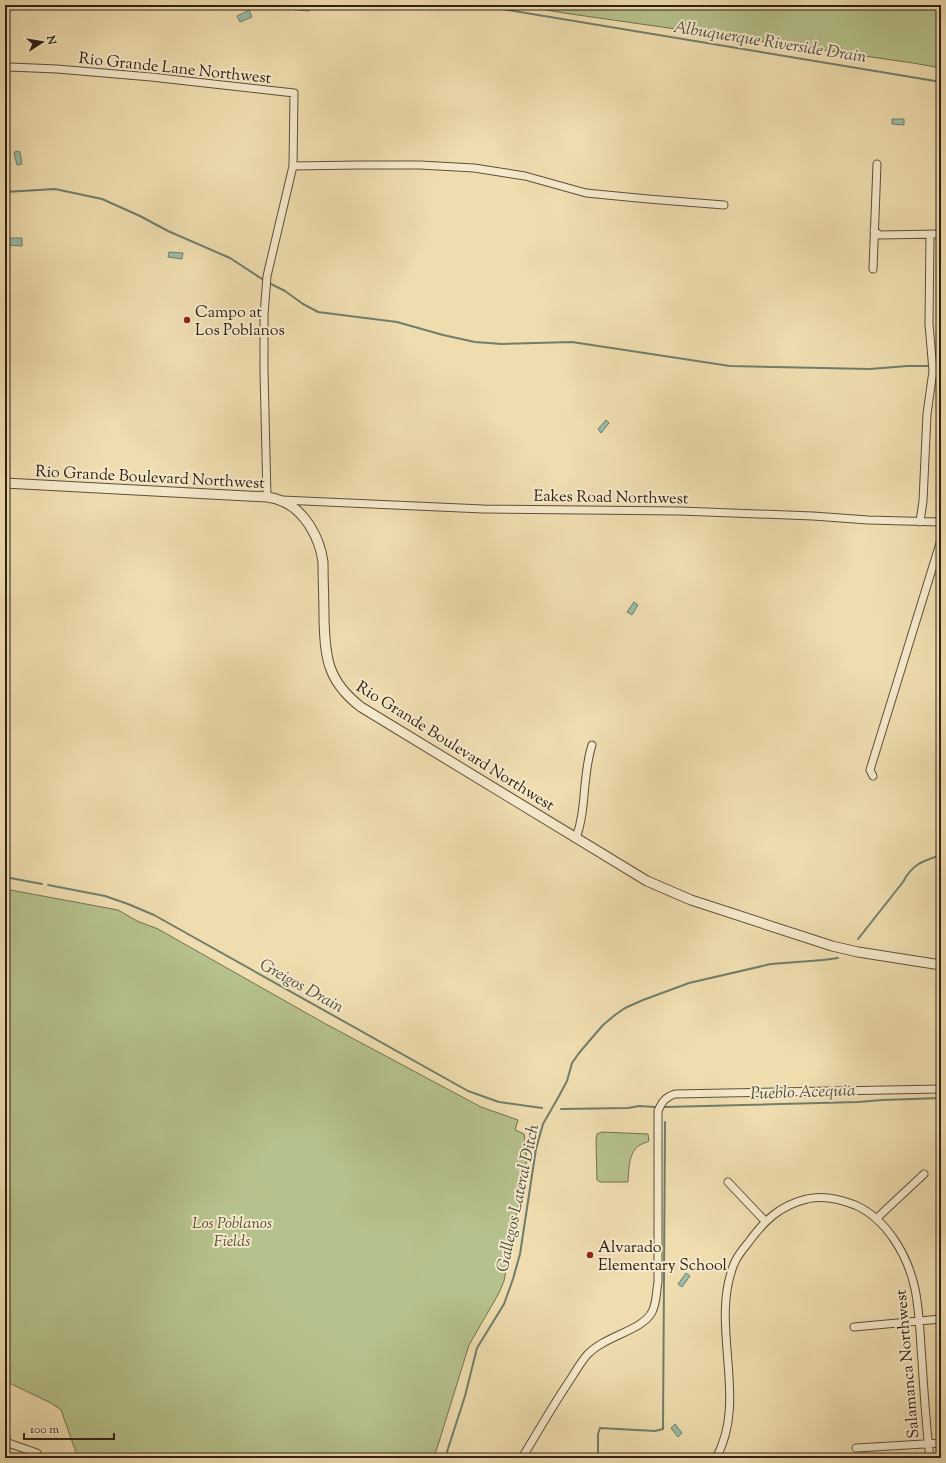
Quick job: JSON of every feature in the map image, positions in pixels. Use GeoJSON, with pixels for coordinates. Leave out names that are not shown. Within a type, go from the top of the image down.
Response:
{"type":"FeatureCollection","features":[{"type":"Feature","properties":{"kind":"street","name":"Rio Grande Lane Northwest"},"geometry":{"type":"LineString","coordinates":[[5,68],[57,69],[294,92],[293,166]]}},
{"type":"Feature","properties":{"kind":"street"},"geometry":{"type":"LineString","coordinates":[[873,269],[877,164]]}},
{"type":"Feature","properties":{"kind":"street"},"geometry":{"type":"LineString","coordinates":[[266,497],[264,315],[267,276],[293,166],[412,165],[474,168],[524,176],[586,193],[724,205]]}},
{"type":"Feature","properties":{"kind":"street"},"geometry":{"type":"LineString","coordinates":[[874,230],[879,235],[941,234]]}},
{"type":"Feature","properties":{"kind":"street"},"geometry":{"type":"LineString","coordinates":[[920,522],[924,501],[927,414],[933,371],[929,324],[930,234]]}},
{"type":"Feature","properties":{"kind":"street","name":"Rio Grande Boulevard Northwest"},"geometry":{"type":"LineString","coordinates":[[5,483],[266,497],[280,500],[296,510],[309,524],[317,538],[321,551],[326,656],[332,674],[340,688],[350,699],[361,707],[647,881],[692,900],[832,946],[858,952],[941,964]]}},
{"type":"Feature","properties":{"kind":"street","name":"Eakes Road Northwest"},"geometry":{"type":"LineString","coordinates":[[280,500],[483,509],[680,511],[941,522]]}},
{"type":"Feature","properties":{"kind":"street"},"geometry":{"type":"LineString","coordinates":[[873,776],[870,770],[941,540]]}},
{"type":"Feature","properties":{"kind":"street"},"geometry":{"type":"LineString","coordinates":[[576,838],[582,824],[587,759],[592,745]]}},
{"type":"Feature","properties":{"kind":"street"},"geometry":{"type":"LineString","coordinates":[[522,1458],[564,1389],[587,1356],[596,1346],[638,1326],[647,1319],[656,1302],[658,1282],[658,1111],[662,1102],[667,1096],[675,1094],[941,1089]]}},
{"type":"Feature","properties":{"kind":"street"},"geometry":{"type":"LineString","coordinates":[[877,1218],[924,1174]]}},
{"type":"Feature","properties":{"kind":"street"},"geometry":{"type":"LineString","coordinates":[[728,1182],[765,1221]]}},
{"type":"Feature","properties":{"kind":"street","name":"Salamanca Northwest"},"geometry":{"type":"LineString","coordinates":[[716,1458],[722,1447],[729,1418],[725,1320],[727,1293],[735,1263],[746,1245],[765,1221],[780,1210],[794,1203],[808,1199],[820,1198],[845,1201],[858,1206],[877,1218],[892,1237],[910,1272],[915,1290],[930,1458]]}},
{"type":"Feature","properties":{"kind":"street"},"geometry":{"type":"LineString","coordinates":[[854,1327],[941,1320]]}},
{"type":"Feature","properties":{"kind":"street"},"geometry":{"type":"LineString","coordinates":[[5,1440],[37,1453]]}},
{"type":"Feature","properties":{"kind":"street"},"geometry":{"type":"LineString","coordinates":[[856,1448],[941,1443]]}},
{"type":"Feature","properties":{"kind":"green space"},"geometry":{"type":"Polygon","coordinates":[[[277,5],[310,5],[309,11],[276,8],[277,5]]]}},
{"type":"Feature","properties":{"kind":"green space"},"geometry":{"type":"Polygon","coordinates":[[[517,5],[941,5],[941,68],[564,13],[517,5]]]}},
{"type":"Feature","properties":{"kind":"green space","name":"Los Poblanos Fields"},"geometry":{"type":"Polygon","coordinates":[[[5,889],[118,910],[137,921],[158,929],[324,1023],[481,1107],[518,1120],[515,1130],[524,1134],[527,1160],[504,1281],[499,1293],[469,1345],[434,1458],[78,1458],[61,1410],[51,1403],[5,1381],[5,889]]]}},
{"type":"Feature","properties":{"kind":"green space"},"geometry":{"type":"Polygon","coordinates":[[[602,1132],[648,1134],[649,1141],[641,1144],[633,1152],[629,1167],[628,1182],[600,1182],[597,1180],[596,1140],[597,1134],[602,1132]]]}},
{"type":"Feature","properties":{"kind":"shaded area"},"geometry":{"type":"Polygon","coordinates":[[[249,10],[252,17],[240,22],[237,16],[249,10]]]}},
{"type":"Feature","properties":{"kind":"shaded area"},"geometry":{"type":"Polygon","coordinates":[[[892,119],[904,119],[904,125],[892,124],[892,119]]]}},
{"type":"Feature","properties":{"kind":"shaded area"},"geometry":{"type":"Polygon","coordinates":[[[16,151],[20,152],[22,164],[17,165],[14,153],[16,151]]]}},
{"type":"Feature","properties":{"kind":"shaded area"},"geometry":{"type":"Polygon","coordinates":[[[8,238],[22,238],[22,246],[8,245],[8,238]]]}},
{"type":"Feature","properties":{"kind":"shaded area"},"geometry":{"type":"Polygon","coordinates":[[[169,252],[183,253],[182,259],[168,257],[169,252]]]}},
{"type":"Feature","properties":{"kind":"shaded area"},"geometry":{"type":"Polygon","coordinates":[[[606,420],[609,423],[601,433],[598,429],[606,420]]]}},
{"type":"Feature","properties":{"kind":"shaded area"},"geometry":{"type":"Polygon","coordinates":[[[634,602],[638,605],[632,615],[627,612],[634,602]]]}},
{"type":"Feature","properties":{"kind":"shaded area"},"geometry":{"type":"Polygon","coordinates":[[[686,1273],[690,1276],[682,1287],[678,1284],[686,1273]]]}},
{"type":"Feature","properties":{"kind":"shaded area"},"geometry":{"type":"Polygon","coordinates":[[[675,1424],[682,1433],[678,1437],[671,1428],[675,1424]]]}},
{"type":"Feature","properties":{"kind":"waterway","name":"Albuquerque Riverside Drain"},"geometry":{"type":"LineString","coordinates":[[478,5],[941,82]]}},
{"type":"Feature","properties":{"kind":"waterway"},"geometry":{"type":"LineString","coordinates":[[5,192],[55,189],[102,199],[140,216],[168,231],[230,258],[262,279]]}},
{"type":"Feature","properties":{"kind":"waterway"},"geometry":{"type":"LineString","coordinates":[[271,284],[318,312],[397,322],[475,342],[502,344],[572,342],[730,366],[870,369],[907,366],[941,366]]}},
{"type":"Feature","properties":{"kind":"waterway","name":"Gallegos Lateral Ditch"},"geometry":{"type":"LineString","coordinates":[[858,939],[910,871],[923,861],[941,855]]}},
{"type":"Feature","properties":{"kind":"waterway","name":"Pueblo Acequia"},"geometry":{"type":"LineString","coordinates":[[5,877],[42,884]]}},
{"type":"Feature","properties":{"kind":"waterway","name":"Greigos Drain"},"geometry":{"type":"LineString","coordinates":[[48,885],[105,896],[154,915],[468,1091],[499,1102],[542,1108]]}},
{"type":"Feature","properties":{"kind":"waterway","name":"Gallegos Lateral Ditch"},"geometry":{"type":"LineString","coordinates":[[445,1458],[465,1396],[477,1348],[504,1304],[513,1279],[520,1254],[536,1149],[543,1124],[567,1081],[572,1063],[579,1053],[603,1025],[625,1008],[689,983],[771,964],[838,958]]}},
{"type":"Feature","properties":{"kind":"waterway","name":"Pueblo Acequia"},"geometry":{"type":"LineString","coordinates":[[665,1107],[858,1102],[941,1098]]}},
{"type":"Feature","properties":{"kind":"waterway","name":"Pueblo Acequia"},"geometry":{"type":"LineString","coordinates":[[561,1109],[628,1108],[639,1106],[655,1107]]}},
{"type":"Feature","properties":{"kind":"waterway"},"geometry":{"type":"LineString","coordinates":[[598,1458],[598,1434],[600,1428],[655,1431],[663,1429],[665,1122]]}},
{"type":"Feature","properties":{"kind":"place","name":"Campo at Los Poblanos"},"geometry":{"type":"Point","coordinates":[187,320]}},
{"type":"Feature","properties":{"kind":"place","name":"Alvarado Elementary School"},"geometry":{"type":"Point","coordinates":[590,1255]}}]}
